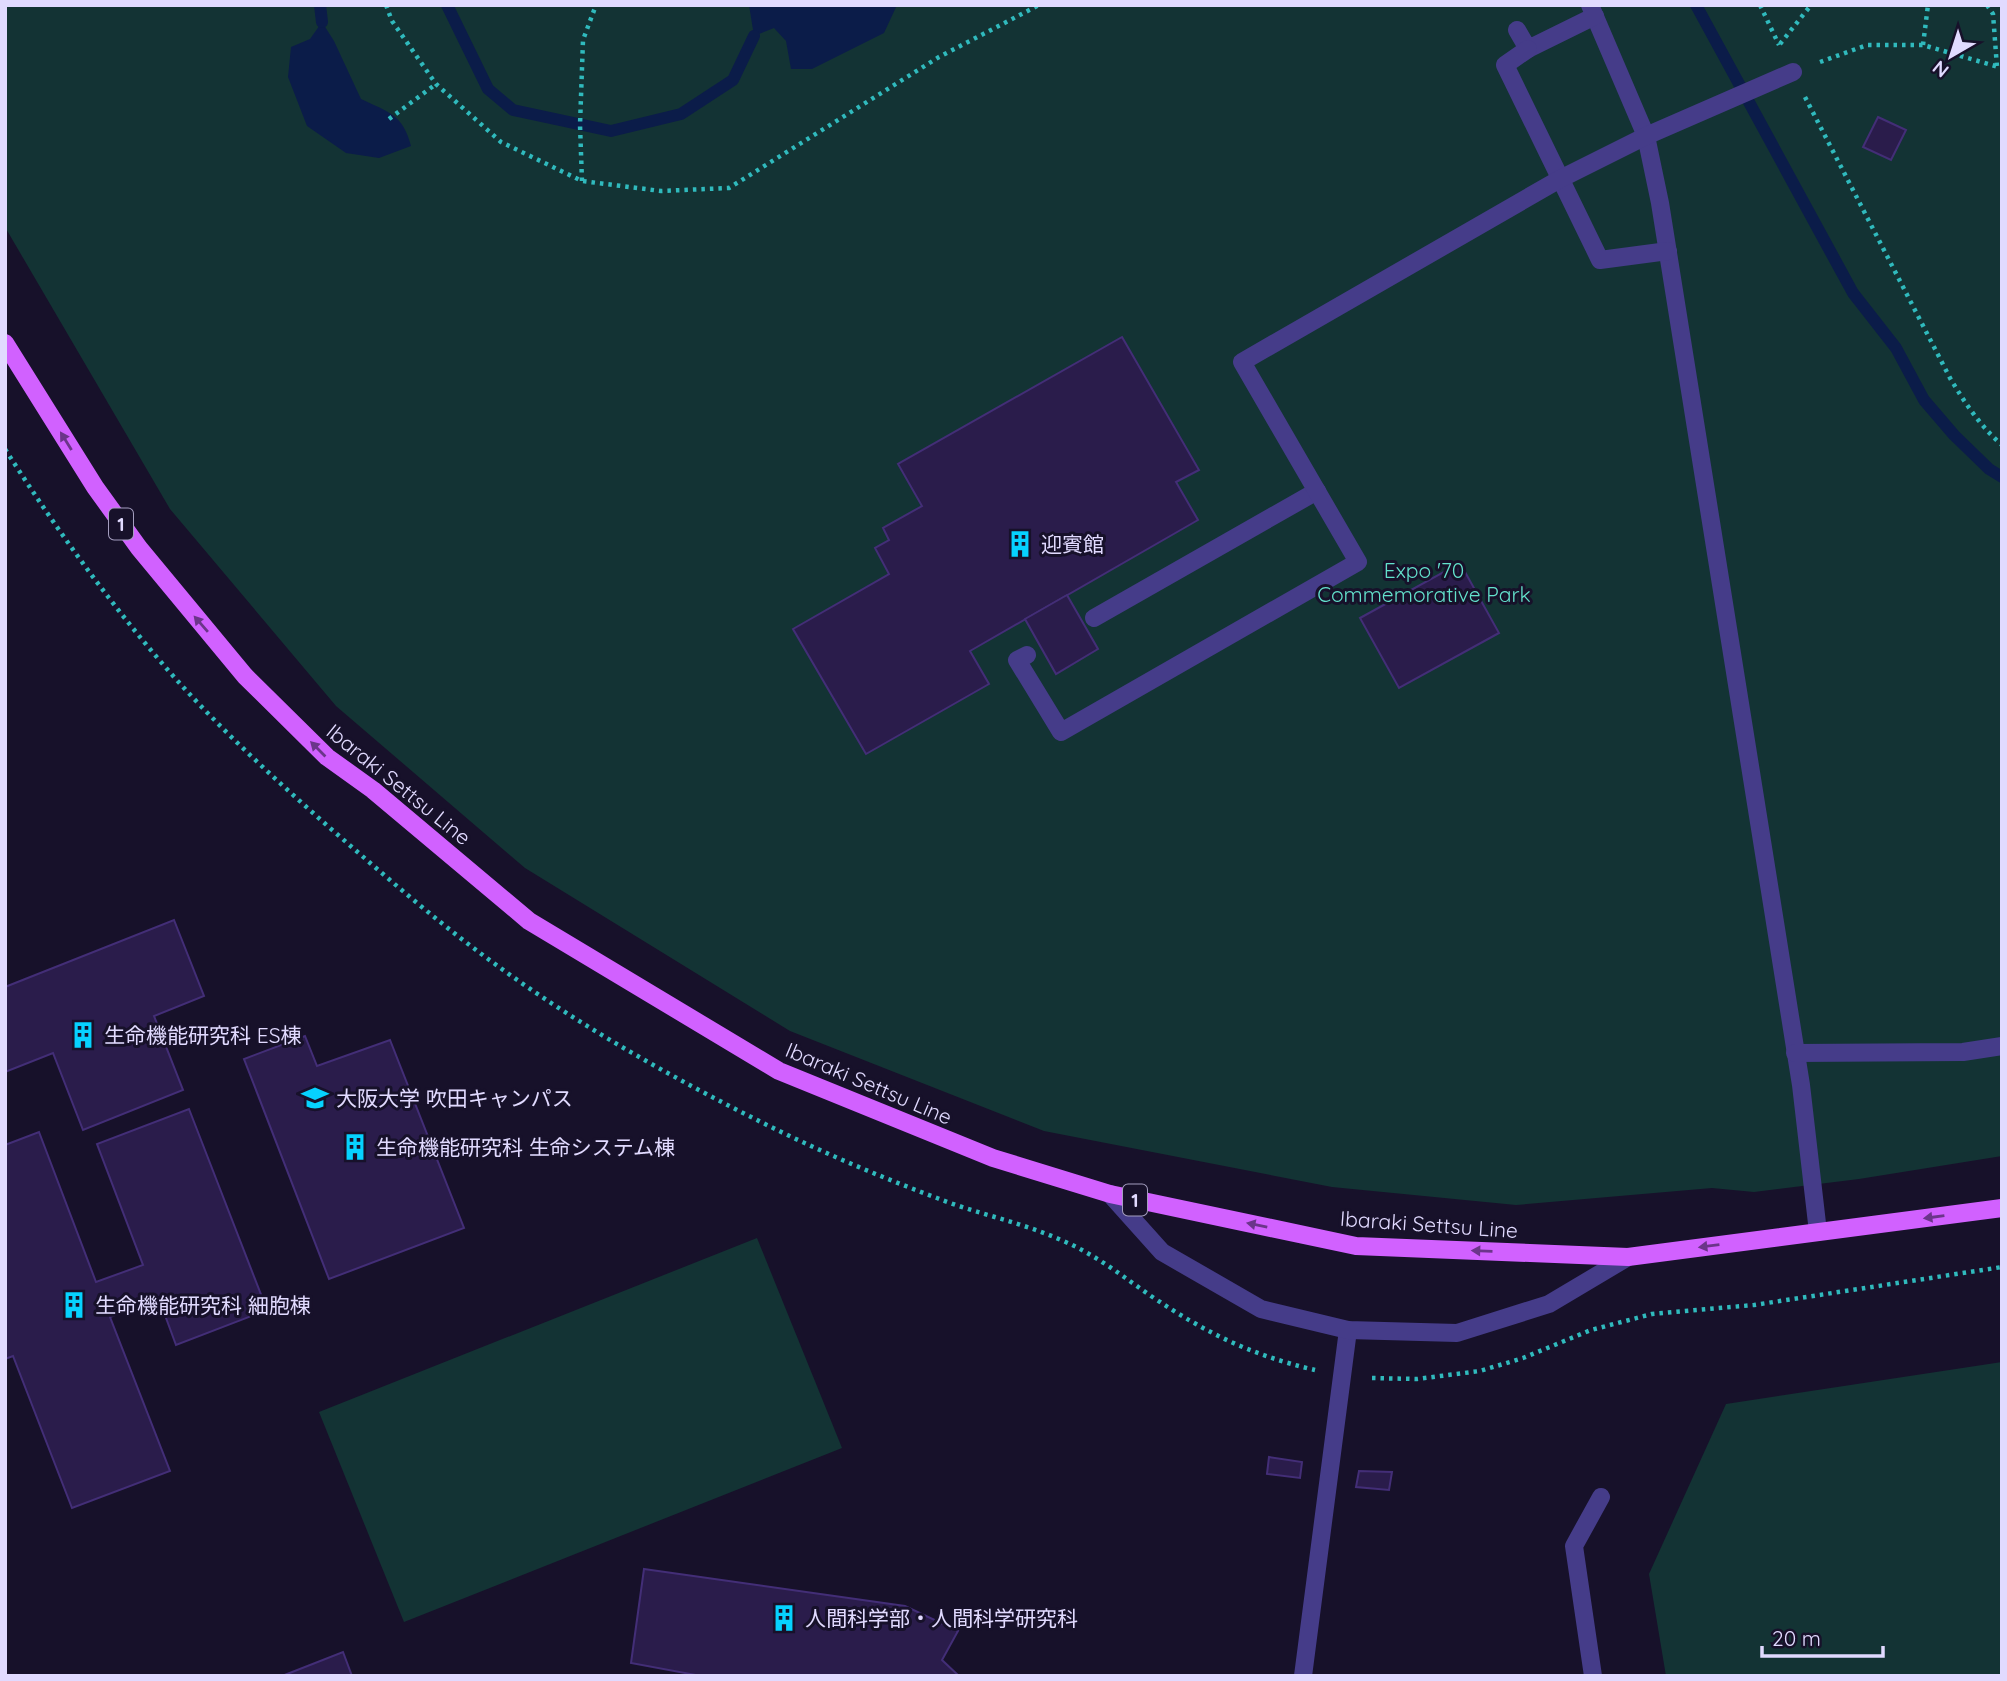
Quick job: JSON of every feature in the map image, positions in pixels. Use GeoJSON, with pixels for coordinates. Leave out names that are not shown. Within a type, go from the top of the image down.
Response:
{"type":"FeatureCollection","features":[{"type":"Feature","properties":{"kind":"main road","name":"Ibaraki Settsu Line"},"geometry":{"type":"LineString","coordinates":[[5,343],[95,487],[139,548],[246,676],[327,757],[373,790],[529,921],[779,1071],[993,1158],[1111,1194],[1356,1246],[1628,1257],[2002,1208]]}},
{"type":"Feature","properties":{"kind":"street"},"geometry":{"type":"LineString","coordinates":[[1668,251],[1600,260],[1505,65],[1592,11],[1646,136],[1668,251],[1796,1053],[1818,1232]]}},
{"type":"Feature","properties":{"kind":"street"},"geometry":{"type":"LineString","coordinates":[[1517,30],[1528,49]]}},
{"type":"Feature","properties":{"kind":"street"},"geometry":{"type":"LineString","coordinates":[[1027,655],[1017,660],[1061,732],[1358,562],[1242,362],[1560,179],[1646,136],[1793,72]]}},
{"type":"Feature","properties":{"kind":"street"},"geometry":{"type":"LineString","coordinates":[[1094,618],[1317,491]]}},
{"type":"Feature","properties":{"kind":"street"},"geometry":{"type":"LineString","coordinates":[[1796,1053],[1963,1052],[2002,1046]]}},
{"type":"Feature","properties":{"kind":"street"},"geometry":{"type":"LineString","coordinates":[[1111,1194],[1162,1252],[1261,1309],[1348,1330],[1457,1333],[1549,1304],[1628,1257]]}},
{"type":"Feature","properties":{"kind":"street"},"geometry":{"type":"LineString","coordinates":[[1303,1676],[1348,1330]]}},
{"type":"Feature","properties":{"kind":"street"},"geometry":{"type":"LineString","coordinates":[[1593,1676],[1574,1546],[1601,1497]]}},
{"type":"Feature","properties":{"kind":"path"},"geometry":{"type":"LineString","coordinates":[[386,5],[392,21],[436,84],[501,142],[582,181],[661,191],[729,188],[939,57],[1039,5]]}},
{"type":"Feature","properties":{"kind":"path"},"geometry":{"type":"LineString","coordinates":[[582,181],[580,125],[583,40],[596,5]]}},
{"type":"Feature","properties":{"kind":"path"},"geometry":{"type":"LineString","coordinates":[[1760,5],[1950,378],[1967,406],[1990,435],[2002,445]]}},
{"type":"Feature","properties":{"kind":"path"},"geometry":{"type":"LineString","coordinates":[[1779,44],[1811,5]]}},
{"type":"Feature","properties":{"kind":"path"},"geometry":{"type":"LineString","coordinates":[[1923,45],[1928,5]]}},
{"type":"Feature","properties":{"kind":"path"},"geometry":{"type":"LineString","coordinates":[[1793,72],[1867,45],[1923,45],[1999,67],[1993,14],[1987,5]]}},
{"type":"Feature","properties":{"kind":"path"},"geometry":{"type":"LineString","coordinates":[[389,119],[436,84]]}},
{"type":"Feature","properties":{"kind":"path"},"geometry":{"type":"LineString","coordinates":[[5,449],[52,521],[107,597],[194,700],[262,768],[453,933],[498,967],[671,1075],[765,1124],[939,1199],[1045,1233],[1083,1249],[1153,1297],[1223,1339],[1247,1350],[1278,1361],[1341,1374],[1417,1379],[1480,1371],[1524,1357],[1591,1330],[1652,1314],[1755,1305],[2002,1267]]}},
{"type":"Feature","properties":{"kind":"green space","name":"Expo '70 Commemorative Park"},"geometry":{"type":"Polygon","coordinates":[[[5,5],[2002,5],[2002,1156],[1859,1179],[1754,1192],[1712,1188],[1516,1205],[1332,1187],[1044,1131],[790,1031],[525,868],[336,706],[170,509],[5,227],[5,5]]]}},
{"type":"Feature","properties":{"kind":"green space"},"geometry":{"type":"Polygon","coordinates":[[[757,1238],[842,1448],[404,1622],[319,1412],[757,1238]]]}},
{"type":"Feature","properties":{"kind":"green space"},"geometry":{"type":"Polygon","coordinates":[[[2002,1362],[2002,1676],[1666,1676],[1649,1574],[1726,1404],[2002,1362]]]}},
{"type":"Feature","properties":{"kind":"water"},"geometry":{"type":"Polygon","coordinates":[[[749,5],[897,5],[884,33],[812,69],[791,69],[786,41],[774,28],[754,36],[749,5]]]}},
{"type":"Feature","properties":{"kind":"water"},"geometry":{"type":"Polygon","coordinates":[[[322,22],[334,41],[361,99],[399,120],[411,146],[379,158],[346,153],[307,126],[288,77],[291,47],[310,39],[322,22]]]}},
{"type":"Feature","properties":{"kind":"building"},"geometry":{"type":"Polygon","coordinates":[[[1878,117],[1906,130],[1891,160],[1863,147],[1878,117]]]}},
{"type":"Feature","properties":{"kind":"building","name":"迎賓館"},"geometry":{"type":"Polygon","coordinates":[[[1122,337],[1199,470],[1176,482],[1198,520],[970,651],[989,684],[866,754],[793,629],[889,574],[875,548],[889,540],[883,528],[922,506],[898,464],[1122,337]]]}},
{"type":"Feature","properties":{"kind":"building"},"geometry":{"type":"Polygon","coordinates":[[[1460,563],[1499,633],[1399,688],[1360,618],[1460,563]]]}},
{"type":"Feature","properties":{"kind":"building"},"geometry":{"type":"Polygon","coordinates":[[[1067,595],[1098,649],[1056,674],[1025,619],[1067,595]]]}},
{"type":"Feature","properties":{"kind":"building","name":"生命機能研究科 ES棟"},"geometry":{"type":"Polygon","coordinates":[[[174,920],[204,996],[154,1016],[183,1090],[83,1130],[53,1053],[5,1072],[5,987],[174,920]]]}},
{"type":"Feature","properties":{"kind":"building","name":"生命機能研究科 生命システム棟"},"geometry":{"type":"Polygon","coordinates":[[[305,1036],[317,1066],[390,1040],[464,1228],[329,1279],[244,1059],[305,1036]]]}},
{"type":"Feature","properties":{"kind":"building","name":"生命機能研究科 細胞棟"},"geometry":{"type":"Polygon","coordinates":[[[189,1109],[267,1310],[176,1345],[159,1299],[110,1317],[170,1471],[72,1508],[13,1356],[5,1359],[5,1145],[39,1132],[96,1282],[143,1265],[97,1144],[189,1109]]]}},
{"type":"Feature","properties":{"kind":"building"},"geometry":{"type":"Polygon","coordinates":[[[1269,1457],[1302,1462],[1300,1478],[1267,1474],[1269,1457]]]}},
{"type":"Feature","properties":{"kind":"building"},"geometry":{"type":"Polygon","coordinates":[[[1359,1471],[1392,1472],[1389,1490],[1356,1487],[1359,1471]]]}},
{"type":"Feature","properties":{"kind":"building","name":"人間科学部・人間科学研究科"},"geometry":{"type":"Polygon","coordinates":[[[644,1569],[905,1606],[958,1631],[942,1660],[959,1676],[701,1676],[631,1663],[644,1569]]]}},
{"type":"Feature","properties":{"kind":"building"},"geometry":{"type":"Polygon","coordinates":[[[343,1652],[352,1676],[282,1676],[343,1652]]]}},
{"type":"Feature","properties":{"kind":"waterway"},"geometry":{"type":"LineString","coordinates":[[320,5],[322,22]]}},
{"type":"Feature","properties":{"kind":"waterway"},"geometry":{"type":"LineString","coordinates":[[447,5],[488,89],[513,110],[611,131],[681,114],[733,80],[754,36]]}},
{"type":"Feature","properties":{"kind":"waterway"},"geometry":{"type":"LineString","coordinates":[[1696,5],[1853,293],[1896,348],[1924,400],[1954,435],[1989,469],[2002,477]]}},
{"type":"Feature","properties":{"kind":"place","name":"迎賓館"},"geometry":{"type":"Point","coordinates":[1020,544]}},
{"type":"Feature","properties":{"kind":"place","name":"生命機能研究科 ES棟"},"geometry":{"type":"Point","coordinates":[83,1035]}},
{"type":"Feature","properties":{"kind":"place","name":"大阪大学 吹田キャンパス"},"geometry":{"type":"Point","coordinates":[315,1098]}},
{"type":"Feature","properties":{"kind":"place","name":"生命機能研究科 生命システム棟"},"geometry":{"type":"Point","coordinates":[355,1147]}},
{"type":"Feature","properties":{"kind":"place","name":"生命機能研究科 細胞棟"},"geometry":{"type":"Point","coordinates":[74,1305]}},
{"type":"Feature","properties":{"kind":"place","name":"人間科学部・人間科学研究科"},"geometry":{"type":"Point","coordinates":[784,1618]}}]}
